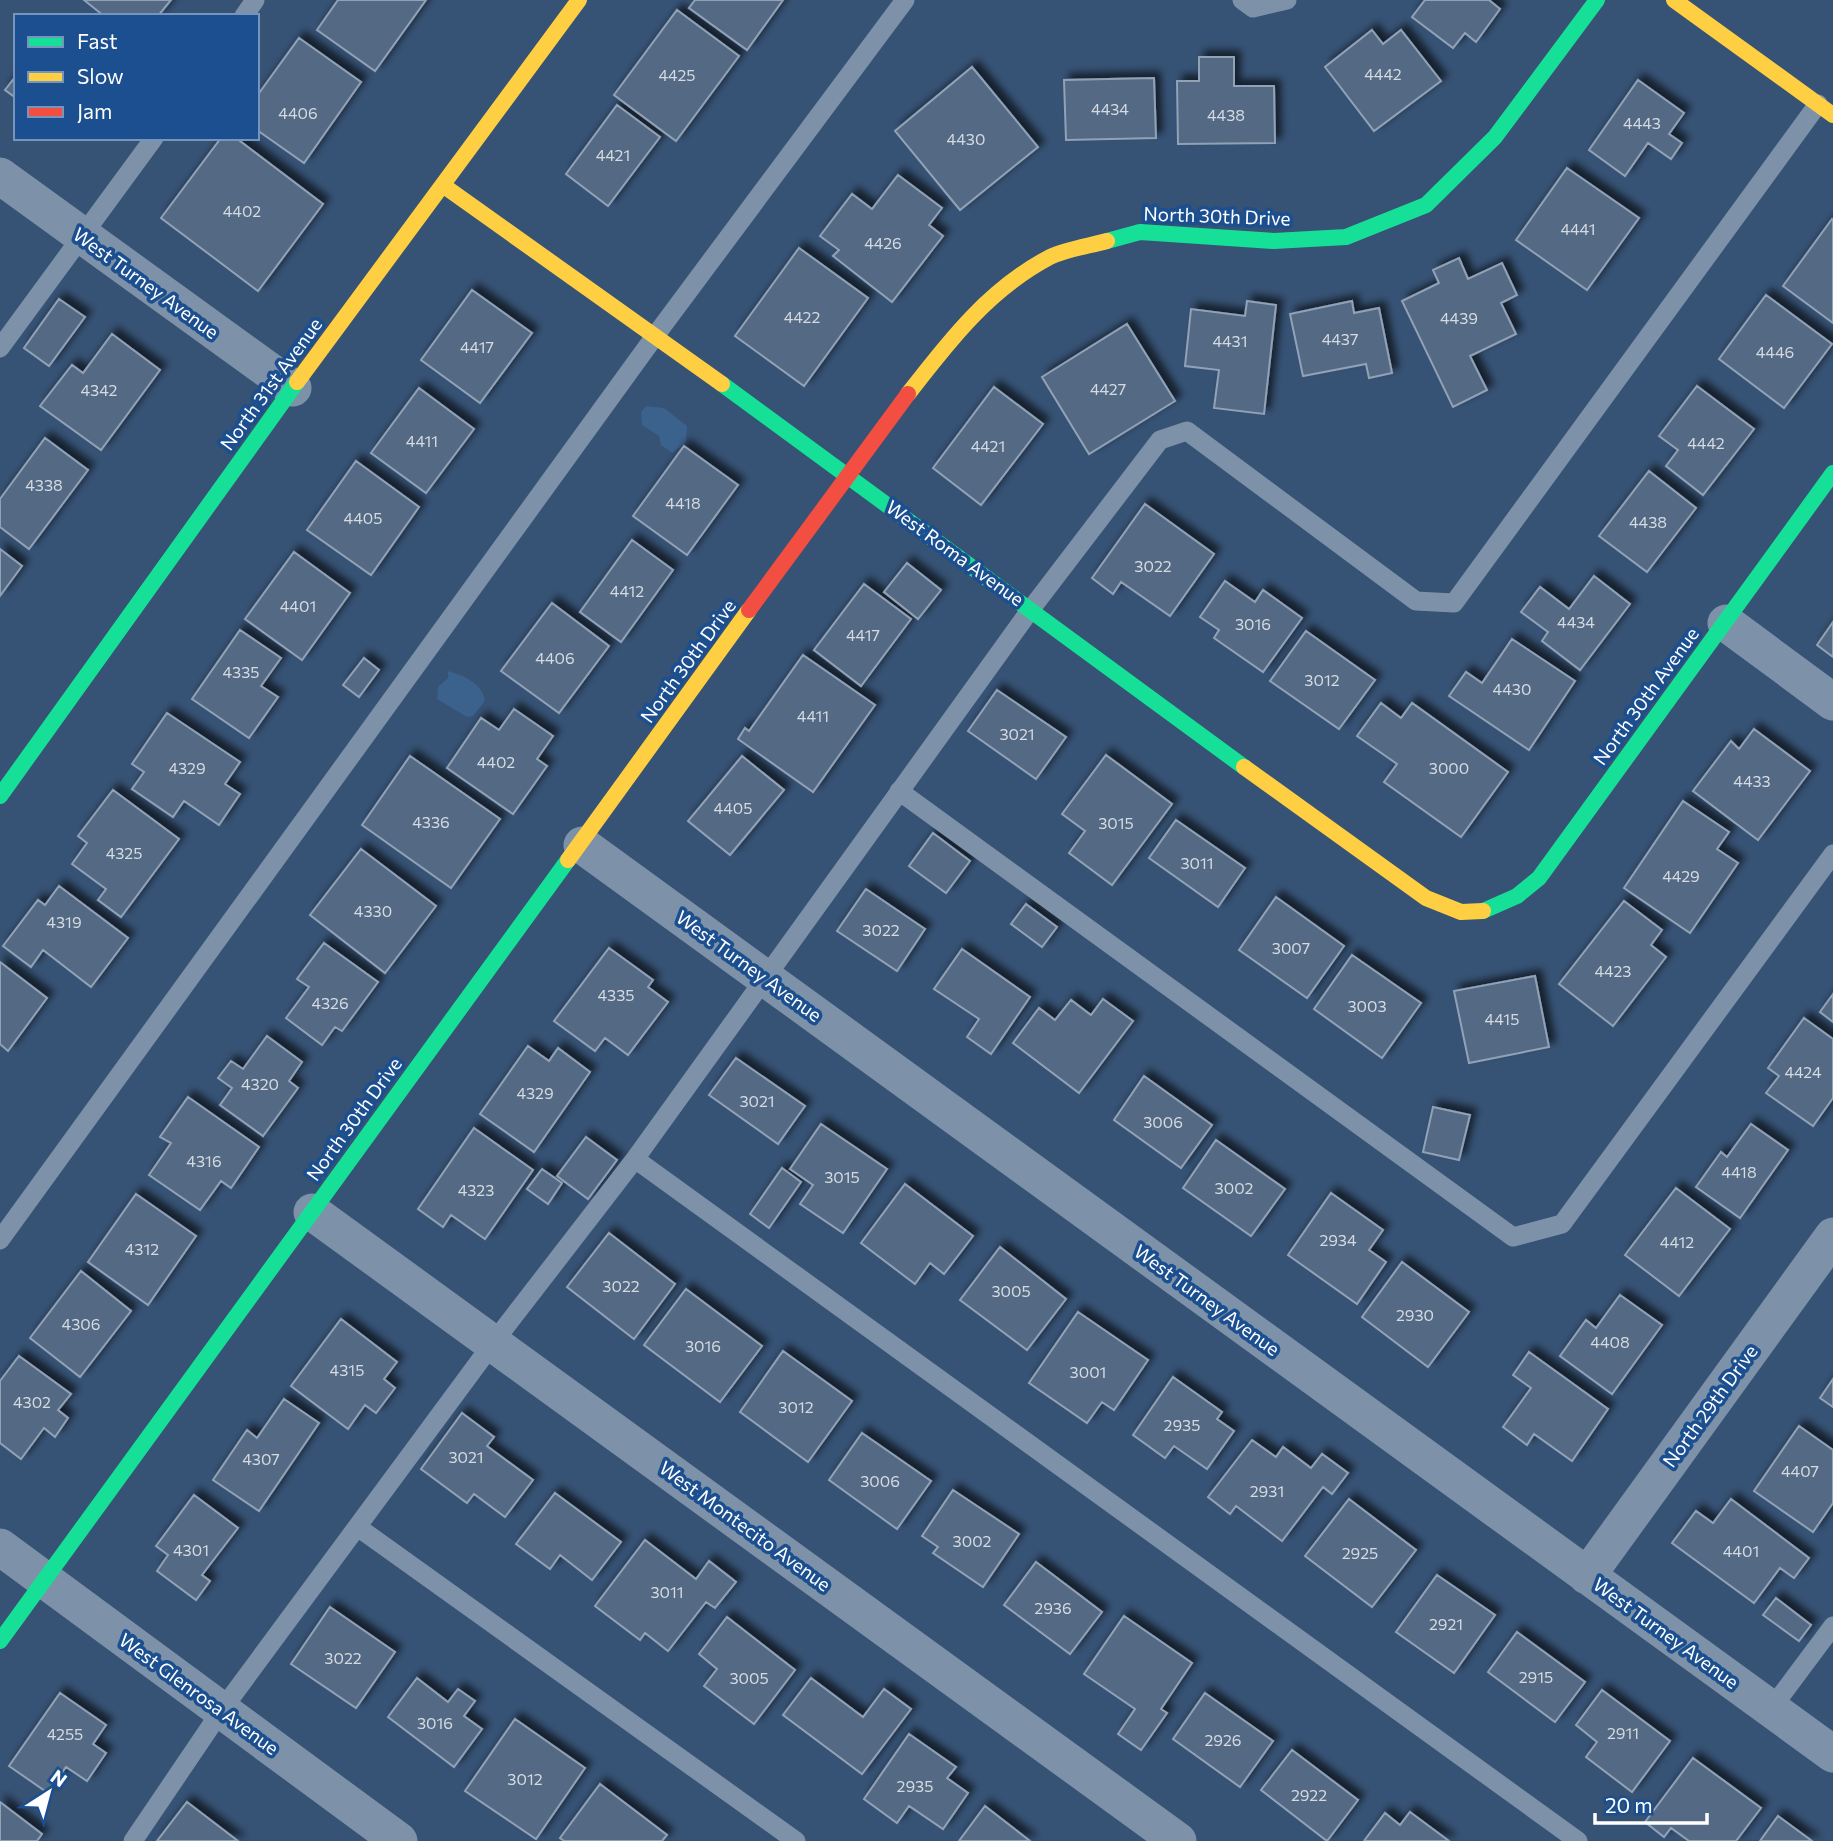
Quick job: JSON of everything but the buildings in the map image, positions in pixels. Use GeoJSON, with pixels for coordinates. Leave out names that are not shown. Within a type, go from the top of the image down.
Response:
{"type":"FeatureCollection","features":[{"type":"Feature","properties":{"kind":"street","name":"North 31st Avenue"},"geometry":{"type":"LineString","coordinates":[[0,796],[293,388],[579,0]]}},
{"type":"Feature","properties":{"kind":"street","name":"North 30th Drive"},"geometry":{"type":"LineString","coordinates":[[0,1641],[582,845],[848,474],[951,338],[1000,289],[1052,256],[1140,232],[1274,241],[1346,237],[1426,205],[1495,137],[1597,0]]}},
{"type":"Feature","properties":{"kind":"street"},"geometry":{"type":"LineString","coordinates":[[1674,0],[1825,110]]}},
{"type":"Feature","properties":{"kind":"street","name":"West Turney Avenue"},"geometry":{"type":"LineString","coordinates":[[0,176],[293,388]]}},
{"type":"Feature","properties":{"kind":"street","name":"West Roma Avenue"},"geometry":{"type":"LineString","coordinates":[[444,186],[848,474],[1385,871],[1422,897],[1452,911],[1469,914]]}},
{"type":"Feature","properties":{"kind":"street","name":"North 30th Avenue"},"geometry":{"type":"LineString","coordinates":[[1469,914],[1492,909],[1517,897],[1539,878],[1833,473]]}},
{"type":"Feature","properties":{"kind":"street"},"geometry":{"type":"LineString","coordinates":[[1726,623],[1833,702]]}},
{"type":"Feature","properties":{"kind":"street","name":"West Turney Avenue"},"geometry":{"type":"LineString","coordinates":[[582,845],[1833,1754]]}},
{"type":"Feature","properties":{"kind":"street","name":"West Montecito Avenue"},"geometry":{"type":"LineString","coordinates":[[312,1212],[1178,1841]]}},
{"type":"Feature","properties":{"kind":"street","name":"North 29th Drive"},"geometry":{"type":"LineString","coordinates":[[1587,1576],[1833,1236]]}},
{"type":"Feature","properties":{"kind":"street","name":"West Glenrosa Avenue"},"geometry":{"type":"LineString","coordinates":[[0,1547],[398,1841]]}},
{"type":"Feature","properties":{"kind":"lane"},"geometry":{"type":"LineString","coordinates":[[0,1240],[655,336],[905,0]]}},
{"type":"Feature","properties":{"kind":"lane"},"geometry":{"type":"LineString","coordinates":[[1242,0],[1253,8],[1287,0]]}},
{"type":"Feature","properties":{"kind":"lane"},"geometry":{"type":"LineString","coordinates":[[133,1841],[221,1711],[359,1528],[493,1343],[635,1159],[1031,609],[1160,440],[1187,431],[1416,601],[1454,603],[1825,110]]}},
{"type":"Feature","properties":{"kind":"lane"},"geometry":{"type":"LineString","coordinates":[[0,348],[153,140]]}},
{"type":"Feature","properties":{"kind":"lane"},"geometry":{"type":"LineString","coordinates":[[900,790],[1513,1237],[1562,1224],[1833,854]]}},
{"type":"Feature","properties":{"kind":"lane"},"geometry":{"type":"LineString","coordinates":[[635,1159],[1578,1841]]}},
{"type":"Feature","properties":{"kind":"lane"},"geometry":{"type":"LineString","coordinates":[[359,1528],[796,1841]]}},
{"type":"Feature","properties":{"kind":"lane"},"geometry":{"type":"LineString","coordinates":[[1772,1710],[1833,1626]]}},
{"type":"Feature","properties":{"kind":"water"},"geometry":{"type":"Polygon","coordinates":[[[646,406],[664,408],[687,426],[686,442],[672,453],[661,445],[659,436],[642,425],[641,412],[646,406]]]}},
{"type":"Feature","properties":{"kind":"water"},"geometry":{"type":"Polygon","coordinates":[[[448,671],[471,681],[480,689],[485,701],[473,716],[467,717],[437,699],[438,687],[448,678],[448,671]]]}},
{"type":"Feature","properties":{"kind":"traffic: fast"},"geometry":{"type":"LineString","coordinates":[[1107,241],[1140,232],[1274,241],[1346,237],[1426,205],[1495,137],[1597,0]]}},
{"type":"Feature","properties":{"kind":"traffic: fast"},"geometry":{"type":"LineString","coordinates":[[0,796],[297,382]]}},
{"type":"Feature","properties":{"kind":"traffic: fast"},"geometry":{"type":"LineString","coordinates":[[722,384],[1244,767]]}},
{"type":"Feature","properties":{"kind":"traffic: fast"},"geometry":{"type":"LineString","coordinates":[[1483,911],[1517,896],[1539,878],[1833,473]]}},
{"type":"Feature","properties":{"kind":"traffic: fast"},"geometry":{"type":"LineString","coordinates":[[0,1641],[568,860]]}},
{"type":"Feature","properties":{"kind":"traffic: slow"},"geometry":{"type":"LineString","coordinates":[[297,382],[579,0]]}},
{"type":"Feature","properties":{"kind":"traffic: slow"},"geometry":{"type":"LineString","coordinates":[[1674,0],[1833,115]]}},
{"type":"Feature","properties":{"kind":"traffic: slow"},"geometry":{"type":"LineString","coordinates":[[444,186],[722,384]]}},
{"type":"Feature","properties":{"kind":"traffic: slow"},"geometry":{"type":"LineString","coordinates":[[908,394],[955,336],[1008,284],[1056,254],[1107,241]]}},
{"type":"Feature","properties":{"kind":"traffic: slow"},"geometry":{"type":"LineString","coordinates":[[568,860],[749,610]]}},
{"type":"Feature","properties":{"kind":"traffic: slow"},"geometry":{"type":"LineString","coordinates":[[1244,767],[1426,898],[1461,912],[1483,911]]}},
{"type":"Feature","properties":{"kind":"traffic: jam"},"geometry":{"type":"LineString","coordinates":[[749,610],[908,394]]}}]}
